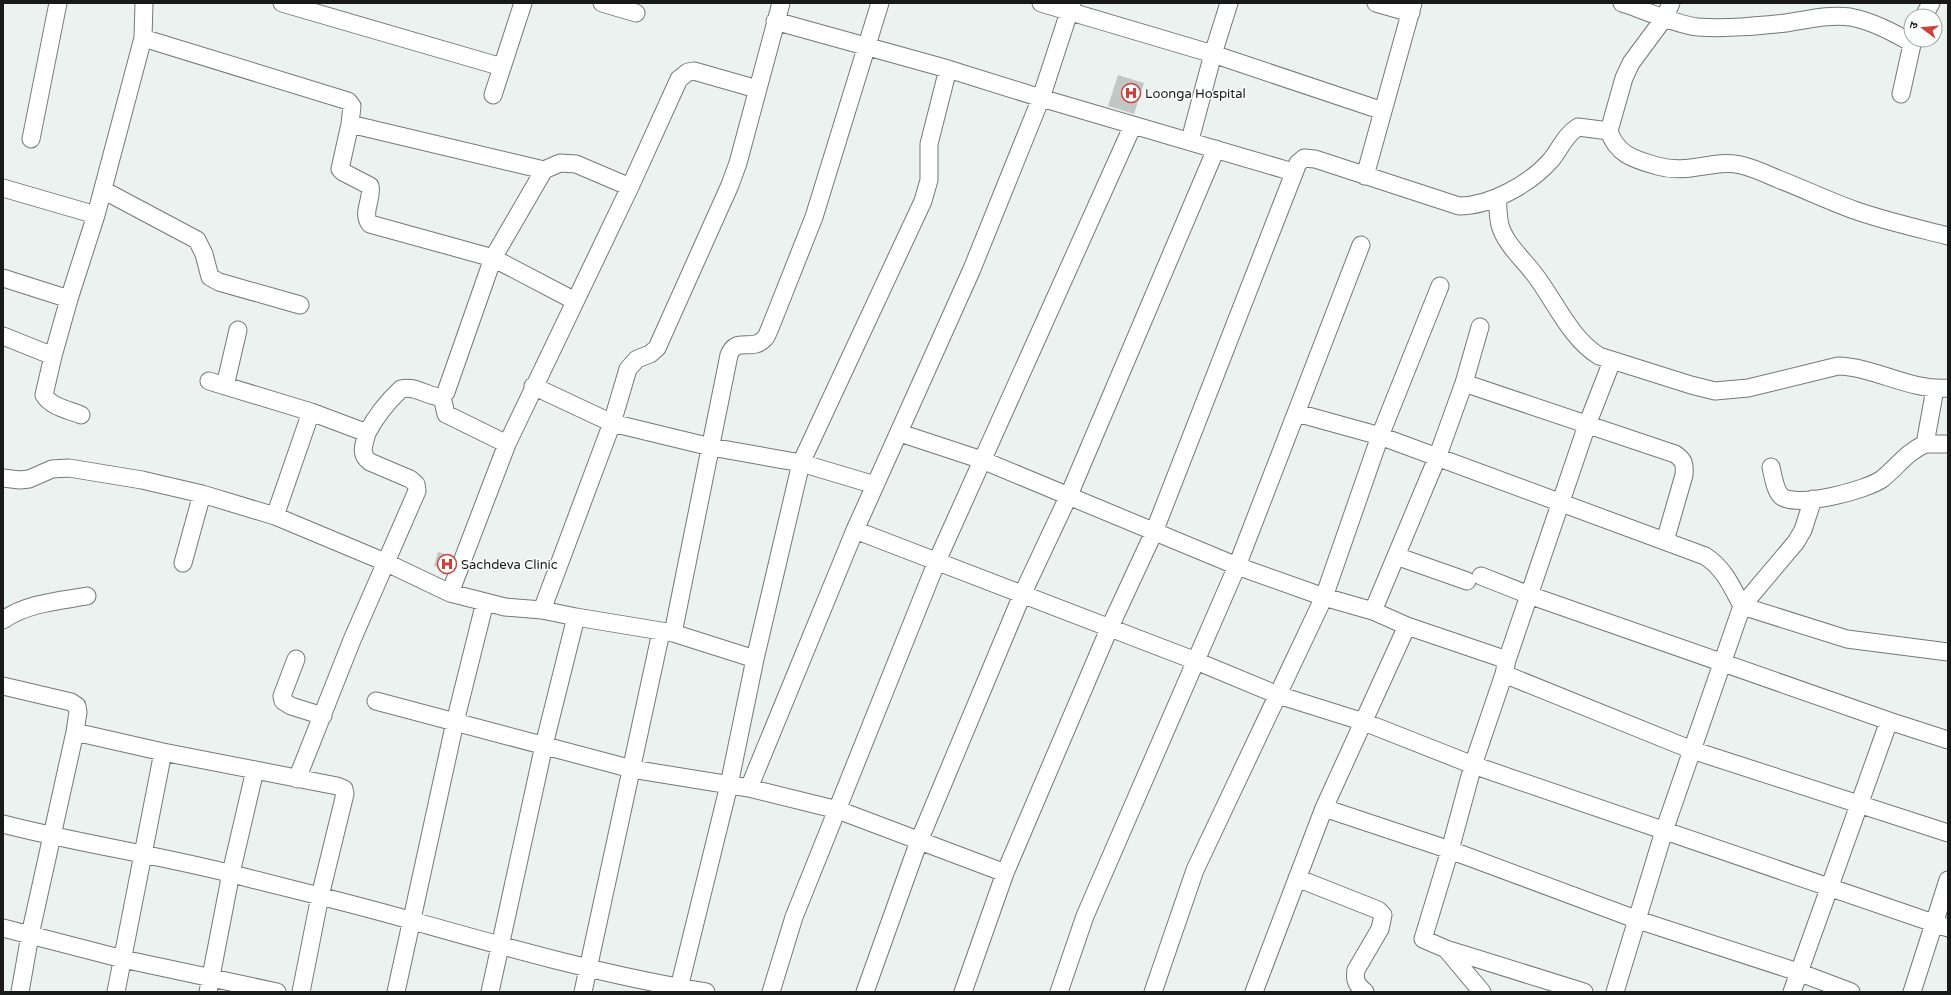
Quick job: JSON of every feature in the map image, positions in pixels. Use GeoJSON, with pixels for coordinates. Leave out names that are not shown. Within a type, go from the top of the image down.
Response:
{"type":"FeatureCollection","features":[{"type":"Feature","properties":{"kind":"street"},"geometry":{"type":"LineString","coordinates":[[31,139],[58,3]]}},
{"type":"Feature","properties":{"kind":"street"},"geometry":{"type":"LineString","coordinates":[[82,415],[53,404],[47,400],[44,395],[69,299],[96,215],[142,38],[142,3]]}},
{"type":"Feature","properties":{"kind":"street"},"geometry":{"type":"LineString","coordinates":[[282,3],[502,67]]}},
{"type":"Feature","properties":{"kind":"street"},"geometry":{"type":"LineString","coordinates":[[493,95],[523,3]]}},
{"type":"Feature","properties":{"kind":"street"},"geometry":{"type":"LineString","coordinates":[[602,3],[636,13]]}},
{"type":"Feature","properties":{"kind":"street"},"geometry":{"type":"LineString","coordinates":[[542,610],[612,423],[628,369],[637,359],[650,354],[657,348],[730,185],[738,164],[781,3]]}},
{"type":"Feature","properties":{"kind":"street"},"geometry":{"type":"LineString","coordinates":[[583,992],[632,769],[667,632],[711,447],[732,349],[738,345],[758,344],[765,339],[770,328],[814,217],[880,3]]}},
{"type":"Feature","properties":{"kind":"street"},"geometry":{"type":"LineString","coordinates":[[1041,3],[1071,7],[1383,111]]}},
{"type":"Feature","properties":{"kind":"street"},"geometry":{"type":"LineString","coordinates":[[1190,140],[1213,54],[1229,3]]}},
{"type":"Feature","properties":{"kind":"street"},"geometry":{"type":"LineString","coordinates":[[1364,176],[1412,8],[1376,3]]}},
{"type":"Feature","properties":{"kind":"street"},"geometry":{"type":"LineString","coordinates":[[1622,3],[1668,10],[1685,25],[1711,27],[1760,26],[1811,19],[1848,17],[1860,19],[1903,37]]}},
{"type":"Feature","properties":{"kind":"street"},"geometry":{"type":"LineString","coordinates":[[749,788],[855,530],[900,433],[972,269],[1041,98],[1071,7]]}},
{"type":"Feature","properties":{"kind":"street"},"geometry":{"type":"LineString","coordinates":[[1668,10],[1631,63],[1624,78],[1609,131],[1613,142],[1620,150],[1628,156],[1670,169],[1684,170],[1729,163],[1750,167],[1854,210],[1948,236]]}},
{"type":"Feature","properties":{"kind":"street"},"geometry":{"type":"LineString","coordinates":[[775,21],[948,69],[1293,172]]}},
{"type":"Feature","properties":{"kind":"street"},"geometry":{"type":"LineString","coordinates":[[142,38],[348,101],[352,106],[350,124],[340,169],[370,186],[371,196],[366,214],[367,220],[370,224],[493,258],[574,301]]}},
{"type":"Feature","properties":{"kind":"street"},"geometry":{"type":"LineString","coordinates":[[1901,94],[1911,48]]}},
{"type":"Feature","properties":{"kind":"street"},"geometry":{"type":"LineString","coordinates":[[678,990],[729,785],[755,659],[801,462],[923,201],[929,180],[929,144],[948,69]]}},
{"type":"Feature","properties":{"kind":"street"},"geometry":{"type":"LineString","coordinates":[[450,593],[507,444],[533,386],[630,187],[679,79],[682,75],[694,71],[757,89]]}},
{"type":"Feature","properties":{"kind":"street"},"geometry":{"type":"LineString","coordinates":[[350,124],[544,170]]}},
{"type":"Feature","properties":{"kind":"street"},"geometry":{"type":"LineString","coordinates":[[771,992],[794,916],[838,810],[937,561],[1133,125]]}},
{"type":"Feature","properties":{"kind":"street"},"geometry":{"type":"LineString","coordinates":[[963,992],[1005,873],[1109,629],[1154,532],[1293,172],[1298,163],[1304,158],[1315,159],[1459,206],[1471,206],[1497,198],[1529,180],[1543,169],[1571,131],[1578,127],[1609,131]]}},
{"type":"Feature","properties":{"kind":"street"},"geometry":{"type":"LineString","coordinates":[[865,992],[919,841],[1022,596],[1069,495],[1216,149]]}},
{"type":"Feature","properties":{"kind":"street"},"geometry":{"type":"LineString","coordinates":[[442,397],[446,392],[493,258],[544,170],[560,163],[576,164],[630,187]]}},
{"type":"Feature","properties":{"kind":"street"},"geometry":{"type":"LineString","coordinates":[[3,188],[96,215]]}},
{"type":"Feature","properties":{"kind":"street"},"geometry":{"type":"LineString","coordinates":[[102,190],[197,240],[204,254],[210,277],[219,282],[300,305]]}},
{"type":"Feature","properties":{"kind":"street"},"geometry":{"type":"LineString","coordinates":[[1497,198],[1500,225],[1508,241],[1536,276],[1580,340],[1594,353],[1612,361],[1715,391],[1748,388],[1838,366],[1851,367],[1918,386],[1942,389],[1925,444]]}},
{"type":"Feature","properties":{"kind":"street"},"geometry":{"type":"LineString","coordinates":[[1059,992],[1085,916],[1237,566],[1361,244]]}},
{"type":"Feature","properties":{"kind":"street"},"geometry":{"type":"LineString","coordinates":[[3,278],[69,299]]}},
{"type":"Feature","properties":{"kind":"street"},"geometry":{"type":"LineString","coordinates":[[1153,992],[1195,870],[1324,596],[1380,436],[1440,286]]}},
{"type":"Feature","properties":{"kind":"street"},"geometry":{"type":"LineString","coordinates":[[1373,611],[1437,458],[1464,383],[1480,327]]}},
{"type":"Feature","properties":{"kind":"street"},"geometry":{"type":"LineString","coordinates":[[238,330],[217,384],[311,412],[367,433]]}},
{"type":"Feature","properties":{"kind":"street"},"geometry":{"type":"LineString","coordinates":[[3,336],[53,356]]}},
{"type":"Feature","properties":{"kind":"street"},"geometry":{"type":"LineString","coordinates":[[1584,992],[1446,949],[1422,939],[1450,850],[1473,764],[1587,425],[1612,361]]}},
{"type":"Feature","properties":{"kind":"street"},"geometry":{"type":"LineString","coordinates":[[1464,383],[1675,454],[1682,459],[1685,465],[1684,475],[1665,541]]}},
{"type":"Feature","properties":{"kind":"street"},"geometry":{"type":"LineString","coordinates":[[533,386],[612,423],[711,447],[801,462],[875,485]]}},
{"type":"Feature","properties":{"kind":"street"},"geometry":{"type":"LineString","coordinates":[[297,779],[352,640],[417,491],[416,484],[410,479],[365,459],[363,450],[367,433],[388,401],[401,389],[415,388],[437,397],[442,397]]}},
{"type":"Feature","properties":{"kind":"street"},"geometry":{"type":"LineString","coordinates":[[442,397],[446,414],[507,444]]}},
{"type":"Feature","properties":{"kind":"street"},"geometry":{"type":"LineString","coordinates":[[275,516],[311,412]]}},
{"type":"Feature","properties":{"kind":"street"},"geometry":{"type":"LineString","coordinates":[[1297,413],[1380,436],[1705,556],[1722,570],[1742,606],[1847,639],[1948,652]]}},
{"type":"Feature","properties":{"kind":"street"},"geometry":{"type":"LineString","coordinates":[[900,433],[982,460],[1237,566],[1373,611],[1506,667],[1692,750],[1948,833]]}},
{"type":"Feature","properties":{"kind":"street"},"geometry":{"type":"LineString","coordinates":[[1771,467],[1778,490],[1782,496],[1794,500],[1813,499],[1848,494],[1872,485],[1882,479],[1913,449],[1925,444],[1948,444]]}},
{"type":"Feature","properties":{"kind":"street"},"geometry":{"type":"LineString","coordinates":[[3,478],[24,480],[52,469],[69,468],[142,480],[202,494],[275,516],[385,562],[450,593],[505,607],[542,610],[667,632],[755,659]]}},
{"type":"Feature","properties":{"kind":"street"},"geometry":{"type":"LineString","coordinates":[[183,563],[202,494]]}},
{"type":"Feature","properties":{"kind":"street"},"geometry":{"type":"LineString","coordinates":[[1615,992],[1664,831],[1724,663],[1742,606],[1796,542],[1803,530],[1813,499]]}},
{"type":"Feature","properties":{"kind":"street"},"geometry":{"type":"LineString","coordinates":[[855,530],[937,561],[1022,596],[1196,661],[1278,695],[1364,722],[1473,764],[1941,926]]}},
{"type":"Feature","properties":{"kind":"street"},"geometry":{"type":"LineString","coordinates":[[1396,556],[1529,595],[1889,721],[1948,740]]}},
{"type":"Feature","properties":{"kind":"street"},"geometry":{"type":"LineString","coordinates":[[3,620],[18,611],[87,596]]}},
{"type":"Feature","properties":{"kind":"street"},"geometry":{"type":"LineString","coordinates":[[396,992],[455,722],[486,602]]}},
{"type":"Feature","properties":{"kind":"street"},"geometry":{"type":"LineString","coordinates":[[490,992],[544,745],[576,617]]}},
{"type":"Feature","properties":{"kind":"street"},"geometry":{"type":"LineString","coordinates":[[1254,992],[1324,808],[1407,626]]}},
{"type":"Feature","properties":{"kind":"street"},"geometry":{"type":"LineString","coordinates":[[296,659],[282,696],[283,701],[291,706],[323,716]]}},
{"type":"Feature","properties":{"kind":"street"},"geometry":{"type":"LineString","coordinates":[[3,686],[72,702],[77,706],[75,732],[30,935],[20,992]]}},
{"type":"Feature","properties":{"kind":"street"},"geometry":{"type":"LineString","coordinates":[[376,701],[632,769],[749,788],[838,810],[1005,873]]}},
{"type":"Feature","properties":{"kind":"street"},"geometry":{"type":"LineString","coordinates":[[1792,992],[1858,804],[1889,721]]}},
{"type":"Feature","properties":{"kind":"street"},"geometry":{"type":"LineString","coordinates":[[75,732],[163,752],[337,786],[344,789],[345,794],[320,896],[301,992]]}},
{"type":"Feature","properties":{"kind":"street"},"geometry":{"type":"LineString","coordinates":[[116,992],[141,855],[163,752]]}},
{"type":"Feature","properties":{"kind":"street"},"geometry":{"type":"LineString","coordinates":[[209,985],[231,873],[255,770]]}},
{"type":"Feature","properties":{"kind":"street"},"geometry":{"type":"LineString","coordinates":[[1324,808],[1450,850],[1638,920],[1798,972],[1851,992]]}},
{"type":"Feature","properties":{"kind":"street"},"geometry":{"type":"LineString","coordinates":[[3,824],[52,837],[231,873],[411,920],[500,946],[678,990],[706,992]]}},
{"type":"Feature","properties":{"kind":"street"},"geometry":{"type":"LineString","coordinates":[[1297,878],[1378,910],[1382,915],[1380,929],[1356,970],[1354,978],[1356,983],[1364,992]]}},
{"type":"Feature","properties":{"kind":"street"},"geometry":{"type":"LineString","coordinates":[[1912,992],[1941,926],[1948,880]]}},
{"type":"Feature","properties":{"kind":"street"},"geometry":{"type":"LineString","coordinates":[[3,928],[123,959],[209,985],[277,992]]}},
{"type":"Feature","properties":{"kind":"street"},"geometry":{"type":"LineString","coordinates":[[1446,949],[1482,992]]}},
{"type":"Feature","properties":{"kind":"building"},"geometry":{"type":"Polygon","coordinates":[[[1118,75],[1144,83],[1134,114],[1108,106],[1118,75]]]}},
{"type":"Feature","properties":{"kind":"building"},"geometry":{"type":"Polygon","coordinates":[[[438,552],[453,556],[448,569],[434,566],[438,552]]]}},
{"type":"Feature","properties":{"kind":"place","name":"Loonga Hospital"},"geometry":{"type":"Point","coordinates":[1131,93]}},
{"type":"Feature","properties":{"kind":"place","name":"Sachdeva Clinic"},"geometry":{"type":"Point","coordinates":[447,564]}}]}
